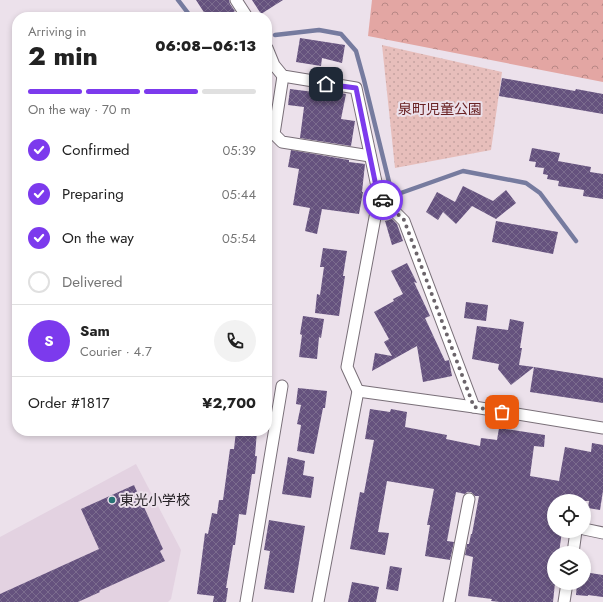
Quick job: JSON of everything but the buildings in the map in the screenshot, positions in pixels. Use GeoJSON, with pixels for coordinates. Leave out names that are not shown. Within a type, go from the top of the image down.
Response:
{"type":"FeatureCollection","features":[{"type":"Feature","properties":{"kind":"street"},"geometry":{"type":"LineString","coordinates":[[236,0],[244,12]]}},
{"type":"Feature","properties":{"kind":"street"},"geometry":{"type":"LineString","coordinates":[[272,60],[283,76],[356,88],[378,196],[347,367],[358,391],[318,602]]}},
{"type":"Feature","properties":{"kind":"street"},"geometry":{"type":"LineString","coordinates":[[283,76],[274,134],[282,142],[370,156]]}},
{"type":"Feature","properties":{"kind":"street"},"geometry":{"type":"LineString","coordinates":[[378,196],[404,220],[474,407]]}},
{"type":"Feature","properties":{"kind":"street"},"geometry":{"type":"LineString","coordinates":[[246,602],[282,386]]}},
{"type":"Feature","properties":{"kind":"street"},"geometry":{"type":"LineString","coordinates":[[358,391],[474,407],[603,428]]}},
{"type":"Feature","properties":{"kind":"street"},"geometry":{"type":"LineString","coordinates":[[449,602],[469,499]]}},
{"type":"Feature","properties":{"kind":"street"},"geometry":{"type":"LineString","coordinates":[[591,530],[603,533]]}},
{"type":"Feature","properties":{"kind":"street"},"geometry":{"type":"LineString","coordinates":[[564,602],[567,590]]}},
{"type":"Feature","properties":{"kind":"shaded area","name":"東光小学校"},"geometry":{"type":"Polygon","coordinates":[[[136,464],[181,550],[171,599],[168,602],[0,602],[0,537],[136,464]]]}},
{"type":"Feature","properties":{"kind":"green space"},"geometry":{"type":"Polygon","coordinates":[[[372,0],[603,0],[603,82],[368,36],[372,0]]]}},
{"type":"Feature","properties":{"kind":"green space","name":"泉町児童公園"},"geometry":{"type":"Polygon","coordinates":[[[382,45],[502,72],[491,150],[395,168],[382,45]]]}},
{"type":"Feature","properties":{"kind":"waterway"},"geometry":{"type":"LineString","coordinates":[[178,0],[187,12]]}},
{"type":"Feature","properties":{"kind":"waterway"},"geometry":{"type":"LineString","coordinates":[[275,35],[319,30],[341,34],[356,51],[390,186],[398,194],[463,171],[526,183],[540,193],[576,241]]}},
{"type":"Feature","properties":{"kind":"way so far"},"geometry":{"type":"LineString","coordinates":[[383,200],[404,220],[474,407],[502,412]]}},
{"type":"Feature","properties":{"kind":"place","name":"東光小学校"},"geometry":{"type":"Point","coordinates":[112,500]}},
{"type":"Feature","properties":{"kind":"route"},"geometry":{"type":"LineString","coordinates":[[326,84],[356,88],[378,196],[383,200]]}}]}
